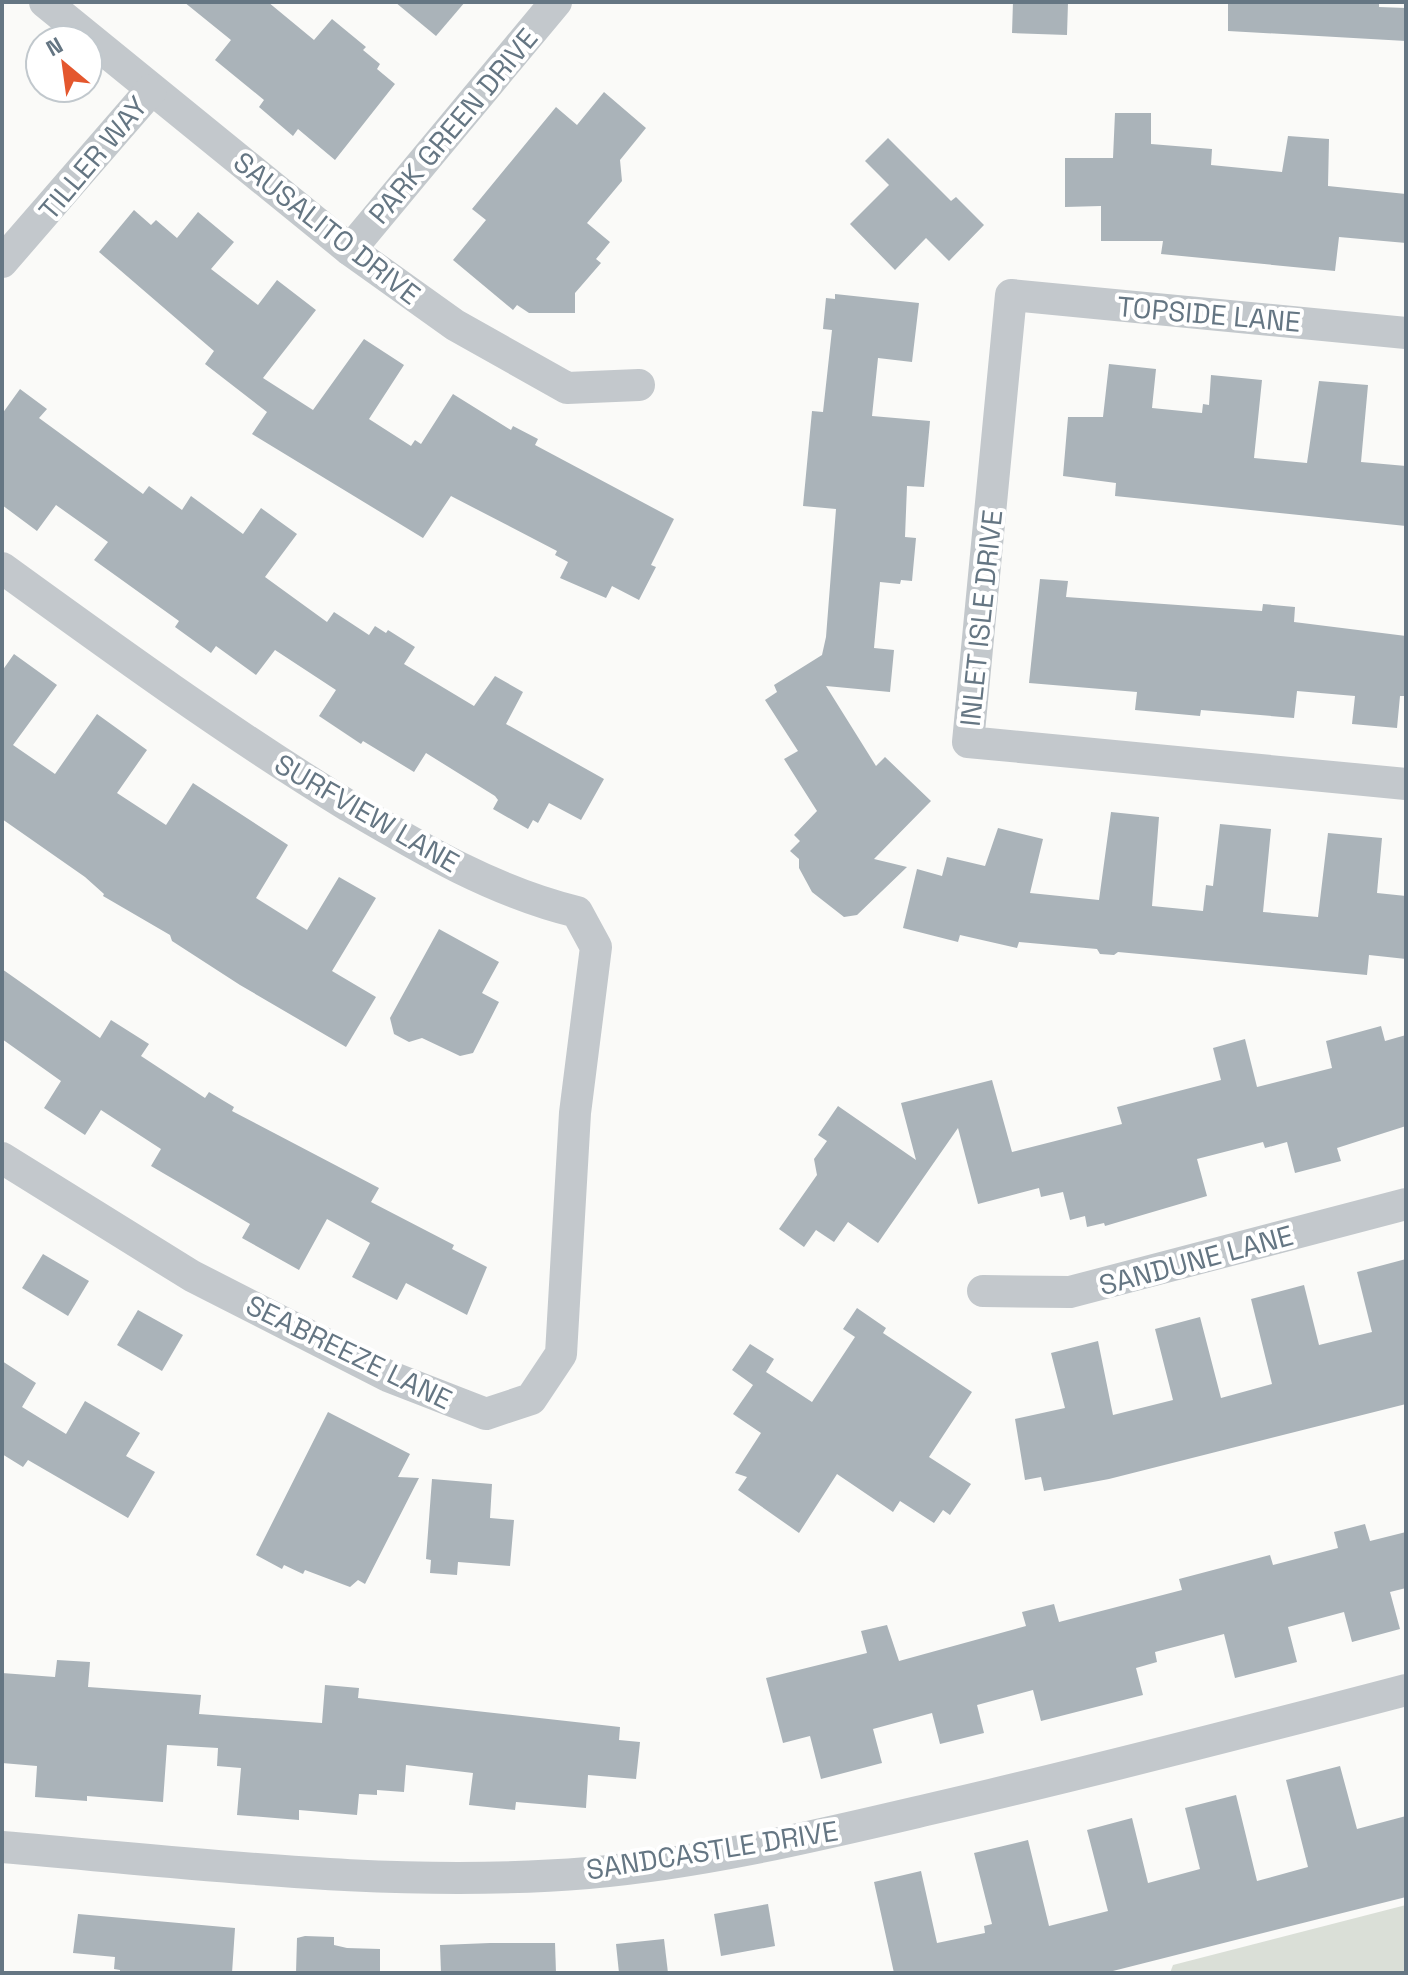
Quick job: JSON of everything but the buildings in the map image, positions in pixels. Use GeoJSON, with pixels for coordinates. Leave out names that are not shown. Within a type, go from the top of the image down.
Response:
{"type":"FeatureCollection","features":[{"type":"Feature","properties":{"kind":"street","name":"SAUSALITO DRIVE"},"geometry":{"type":"LineString","coordinates":[[45,2],[350,250],[455,325],[567,388],[639,385]]}},
{"type":"Feature","properties":{"kind":"street","name":"PARK GREEN DRIVE"},"geometry":{"type":"LineString","coordinates":[[350,250],[556,2]]}},
{"type":"Feature","properties":{"kind":"street","name":"TILLER WAY"},"geometry":{"type":"LineString","coordinates":[[2,262],[151,90]]}},
{"type":"Feature","properties":{"kind":"street","name":"TOPSIDE LANE"},"geometry":{"type":"LineString","coordinates":[[1011,295],[1406,333]]}},
{"type":"Feature","properties":{"kind":"street","name":"INLET ISLE DRIVE"},"geometry":{"type":"LineString","coordinates":[[1011,295],[968,742],[1406,784]]}},
{"type":"Feature","properties":{"kind":"street","name":"SURFVIEW LANE"},"geometry":{"type":"LineString","coordinates":[[2,568],[273,759],[429,854],[539,903],[577,912],[596,947],[575,1113]]}},
{"type":"Feature","properties":{"kind":"street","name":"SEABREEZE LANE"},"geometry":{"type":"LineString","coordinates":[[2,1158],[192,1276],[388,1376],[486,1414],[531,1399],[561,1354],[575,1113]]}},
{"type":"Feature","properties":{"kind":"street","name":"SANDUNE LANE"},"geometry":{"type":"LineString","coordinates":[[983,1291],[1070,1292],[1406,1204]]}},
{"type":"Feature","properties":{"kind":"street","name":"SANDCASTLE DRIVE"},"geometry":{"type":"LineString","coordinates":[[2,1847],[419,1878],[590,1873],[675,1862],[875,1822],[1065,1778],[1406,1690]]}},
{"type":"Feature","properties":{"kind":"shaded area"},"geometry":{"type":"Polygon","coordinates":[[[1406,1905],[1406,1973],[1170,1973],[1173,1965],[1406,1905]]]}}]}
